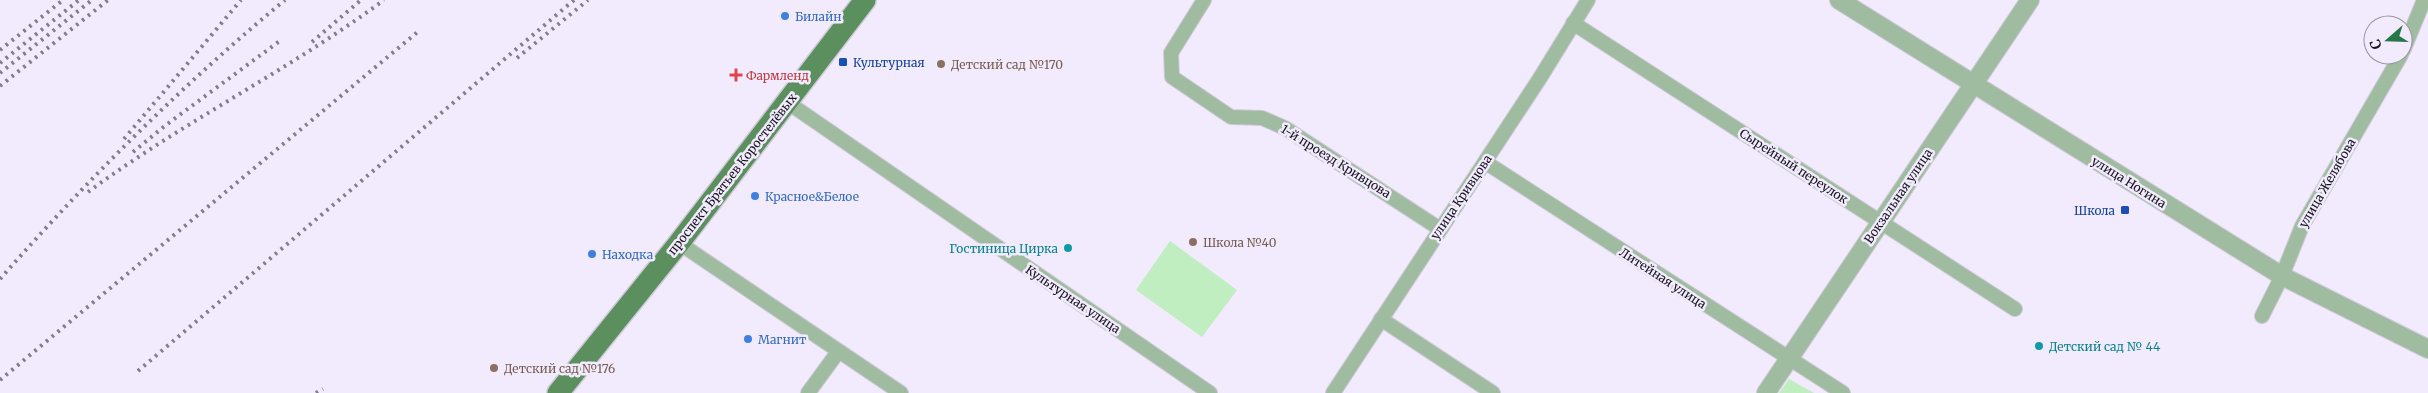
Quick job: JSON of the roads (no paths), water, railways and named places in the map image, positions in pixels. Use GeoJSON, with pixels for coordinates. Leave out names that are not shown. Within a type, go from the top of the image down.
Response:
{"type":"FeatureCollection","features":[{"type":"Feature","properties":{"kind":"main road","name":"проспект Братьев Коростелёвых"},"geometry":{"type":"LineString","coordinates":[[558,393],[679,243],[865,0]]}},
{"type":"Feature","properties":{"kind":"street","name":"1-й проезд Кривцова"},"geometry":{"type":"LineString","coordinates":[[1204,0],[1170,53],[1172,77],[1231,116],[1262,118],[1285,128],[1440,228]]}},
{"type":"Feature","properties":{"kind":"street","name":"улица Кривцова"},"geometry":{"type":"LineString","coordinates":[[1333,393],[1485,162],[1588,0]]}},
{"type":"Feature","properties":{"kind":"street","name":"улица Ногина"},"geometry":{"type":"LineString","coordinates":[[1839,0],[2282,276],[2428,349]]}},
{"type":"Feature","properties":{"kind":"street","name":"Вокзальная улица"},"geometry":{"type":"LineString","coordinates":[[1766,393],[1790,360],[1880,222],[2030,0]]}},
{"type":"Feature","properties":{"kind":"street"},"geometry":{"type":"LineString","coordinates":[[2413,27],[2424,0]]}},
{"type":"Feature","properties":{"kind":"street","name":"Сырейный переулок"},"geometry":{"type":"LineString","coordinates":[[1573,23],[2015,309]]}},
{"type":"Feature","properties":{"kind":"street","name":"улица Желябова"},"geometry":{"type":"LineString","coordinates":[[2262,316],[2282,276],[2302,226],[2395,65]]}},
{"type":"Feature","properties":{"kind":"street","name":"Культурная улица"},"geometry":{"type":"LineString","coordinates":[[787,102],[1210,393]]}},
{"type":"Feature","properties":{"kind":"street","name":"Литейная улица"},"geometry":{"type":"LineString","coordinates":[[1485,162],[1842,393]]}},
{"type":"Feature","properties":{"kind":"street"},"geometry":{"type":"LineString","coordinates":[[679,243],[901,393]]}},
{"type":"Feature","properties":{"kind":"street"},"geometry":{"type":"LineString","coordinates":[[1381,319],[1493,393]]}},
{"type":"Feature","properties":{"kind":"street"},"geometry":{"type":"LineString","coordinates":[[808,393],[838,352]]}},
{"type":"Feature","properties":{"kind":"railway"},"geometry":{"type":"LineString","coordinates":[[0,50],[63,0]]}},
{"type":"Feature","properties":{"kind":"railway"},"geometry":{"type":"LineString","coordinates":[[0,63],[79,0]]}},
{"type":"Feature","properties":{"kind":"railway"},"geometry":{"type":"LineString","coordinates":[[0,73],[92,0]]}},
{"type":"Feature","properties":{"kind":"railway"},"geometry":{"type":"LineString","coordinates":[[0,86],[108,0]]}},
{"type":"Feature","properties":{"kind":"railway"},"geometry":{"type":"LineString","coordinates":[[124,139],[241,0]]}},
{"type":"Feature","properties":{"kind":"railway"},"geometry":{"type":"LineString","coordinates":[[0,279],[67,205],[137,134],[209,65],[285,0]]}},
{"type":"Feature","properties":{"kind":"railway"},"geometry":{"type":"LineString","coordinates":[[312,42],[361,0]]}},
{"type":"Feature","properties":{"kind":"railway"},"geometry":{"type":"LineString","coordinates":[[88,192],[161,142],[311,50],[384,0]]}},
{"type":"Feature","properties":{"kind":"railway"},"geometry":{"type":"LineString","coordinates":[[138,371],[574,0]]}},
{"type":"Feature","properties":{"kind":"railway"},"geometry":{"type":"LineString","coordinates":[[517,58],[588,0]]}},
{"type":"Feature","properties":{"kind":"railway"},"geometry":{"type":"LineString","coordinates":[[0,380],[420,30]]}},
{"type":"Feature","properties":{"kind":"railway"},"geometry":{"type":"LineString","coordinates":[[133,152],[166,125],[281,40]]}},
{"type":"Feature","properties":{"kind":"railway"},"geometry":{"type":"LineString","coordinates":[[316,393],[323,389]]}},
{"type":"Feature","properties":{"kind":"place","name":"Билайн"},"geometry":{"type":"Point","coordinates":[785,16]}},
{"type":"Feature","properties":{"kind":"place","name":"Культурная"},"geometry":{"type":"Point","coordinates":[843,62]}},
{"type":"Feature","properties":{"kind":"place","name":"Детский сад №170"},"geometry":{"type":"Point","coordinates":[941,64]}},
{"type":"Feature","properties":{"kind":"place","name":"Фармленд"},"geometry":{"type":"Point","coordinates":[736,75]}},
{"type":"Feature","properties":{"kind":"place","name":"Красное&Белое"},"geometry":{"type":"Point","coordinates":[755,196]}},
{"type":"Feature","properties":{"kind":"place","name":"Школа"},"geometry":{"type":"Point","coordinates":[2125,210]}},
{"type":"Feature","properties":{"kind":"place","name":"Школа №40"},"geometry":{"type":"Point","coordinates":[1193,242]}},
{"type":"Feature","properties":{"kind":"place","name":"Гостиница Цирка"},"geometry":{"type":"Point","coordinates":[1068,248]}},
{"type":"Feature","properties":{"kind":"place","name":"Находка"},"geometry":{"type":"Point","coordinates":[592,254]}},
{"type":"Feature","properties":{"kind":"place","name":"Магнит"},"geometry":{"type":"Point","coordinates":[748,339]}},
{"type":"Feature","properties":{"kind":"place","name":"Детский сад № 44"},"geometry":{"type":"Point","coordinates":[2039,346]}},
{"type":"Feature","properties":{"kind":"place","name":"Детский сад №176"},"geometry":{"type":"Point","coordinates":[494,368]}}]}
